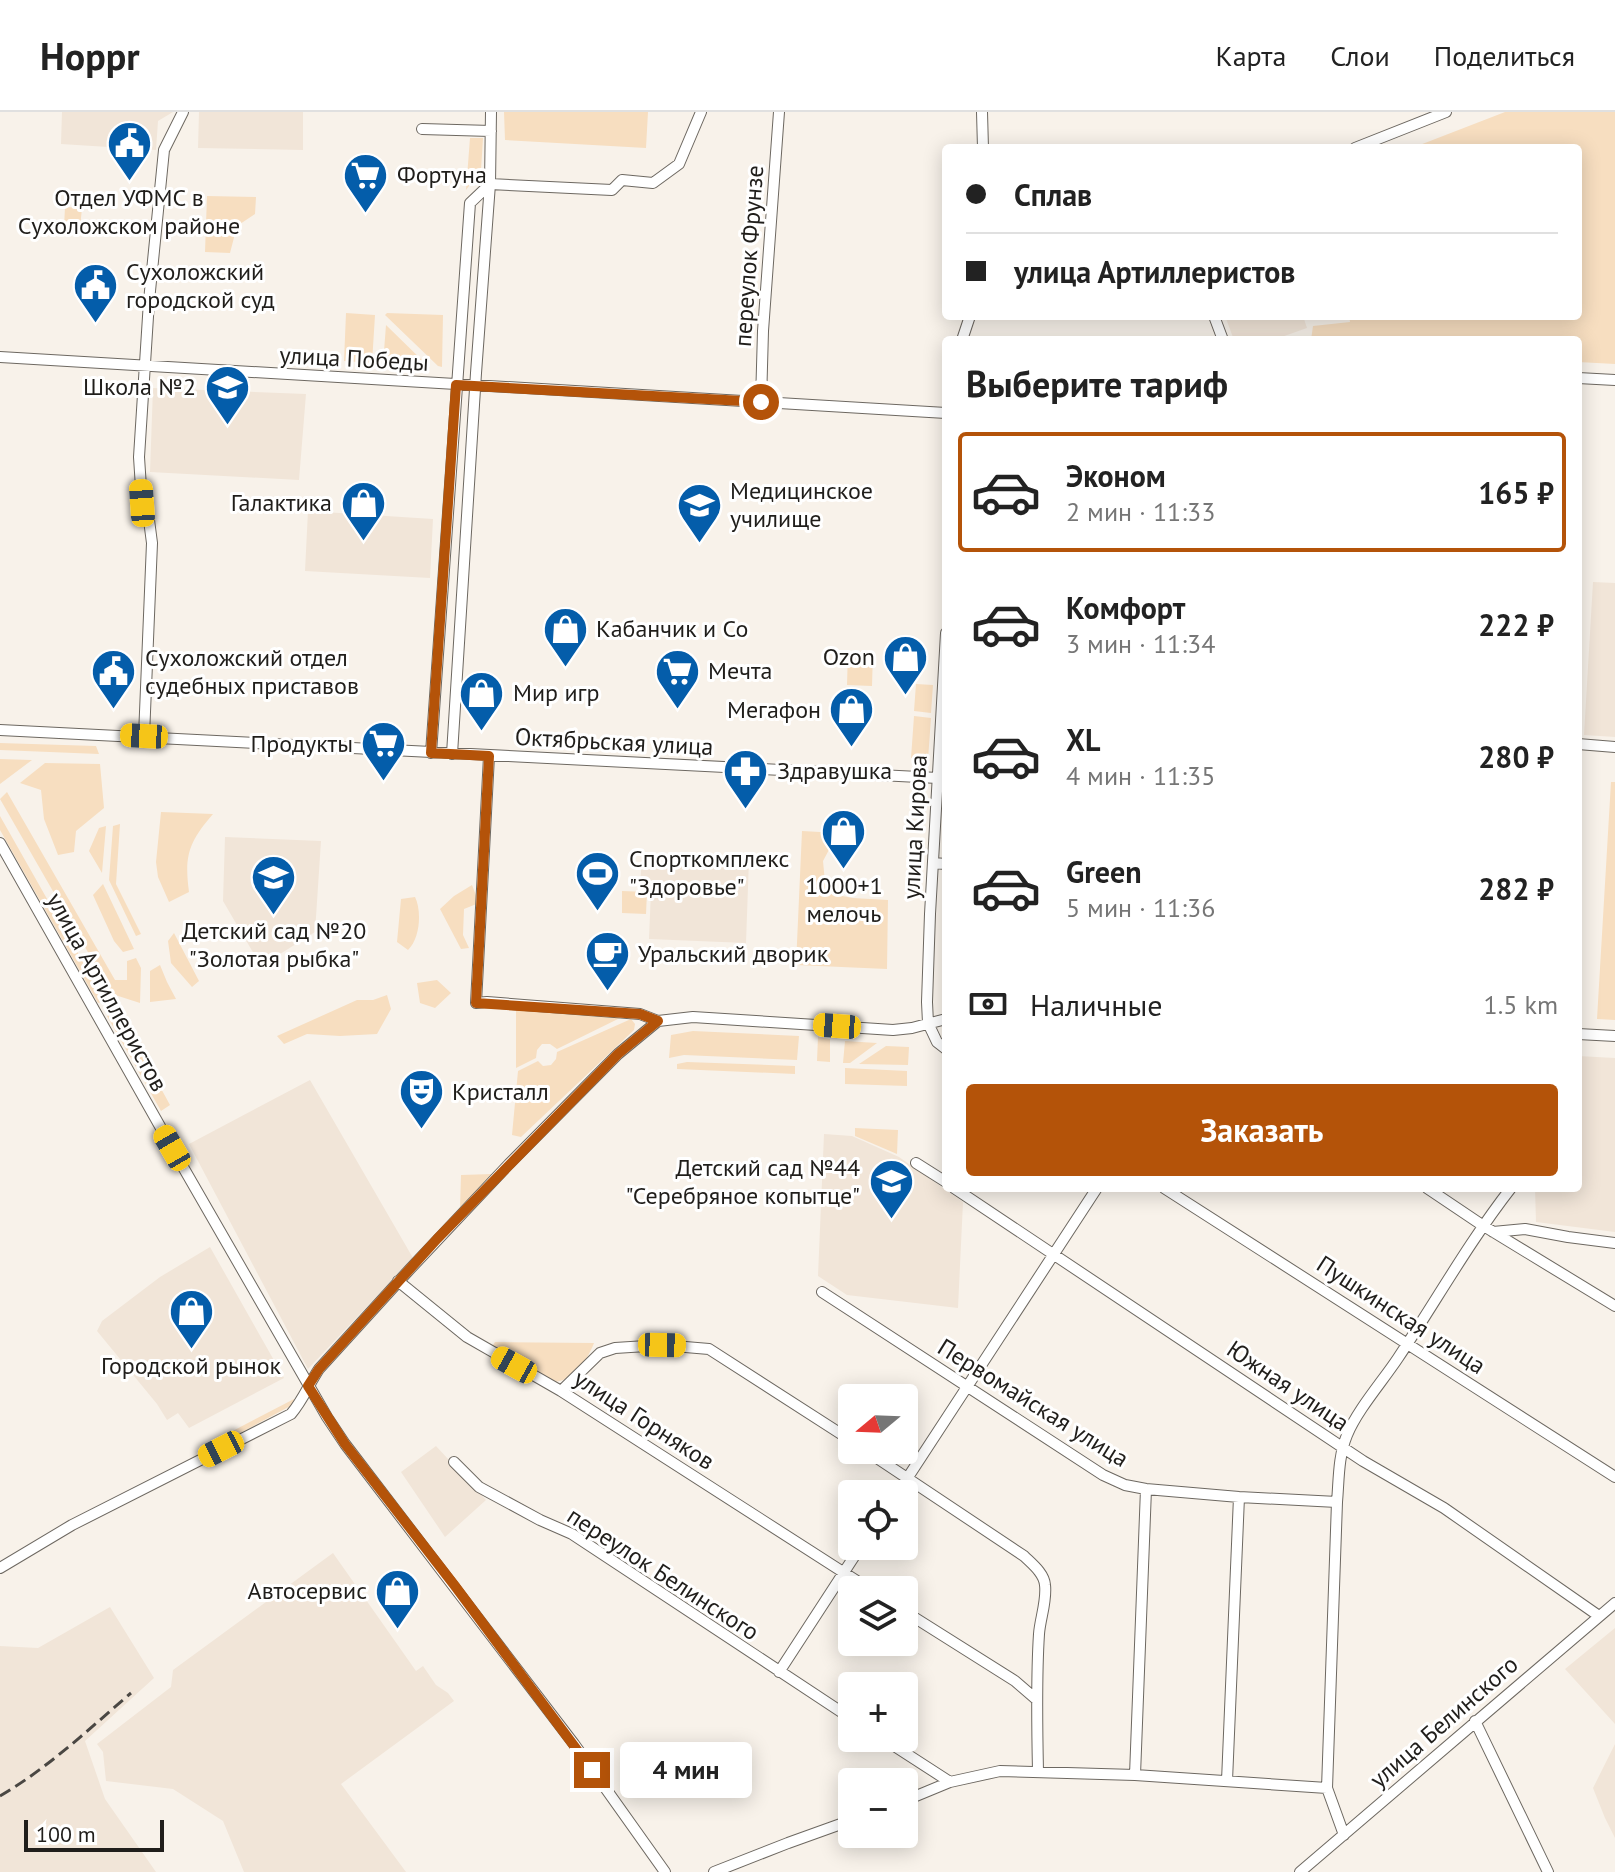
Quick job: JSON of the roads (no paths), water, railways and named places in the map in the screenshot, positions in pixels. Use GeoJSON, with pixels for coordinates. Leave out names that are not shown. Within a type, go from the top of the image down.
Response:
{"type":"FeatureCollection","features":[{"type":"Feature","properties":{"kind":"street"},"geometry":{"type":"LineString","coordinates":[[144,736],[152,543],[149,520],[142,503],[139,457],[164,150],[183,112]]}},
{"type":"Feature","properties":{"kind":"street"},"geometry":{"type":"LineString","coordinates":[[452,754],[490,184],[491,112]]}},
{"type":"Feature","properties":{"kind":"street"},"geometry":{"type":"LineString","coordinates":[[431,753],[470,203],[490,184],[612,190],[622,180],[653,183],[679,164],[701,112]]}},
{"type":"Feature","properties":{"kind":"street","name":"переулок Фрунзе"},"geometry":{"type":"LineString","coordinates":[[761,402],[763,331],[779,112]]}},
{"type":"Feature","properties":{"kind":"street"},"geometry":{"type":"LineString","coordinates":[[982,112],[983,144]]}},
{"type":"Feature","properties":{"kind":"street"},"geometry":{"type":"LineString","coordinates":[[1365,144],[1446,112]]}},
{"type":"Feature","properties":{"kind":"street"},"geometry":{"type":"LineString","coordinates":[[422,129],[491,131]]}},
{"type":"Feature","properties":{"kind":"street","name":"улица Победы"},"geometry":{"type":"LineString","coordinates":[[0,357],[942,413]]}},
{"type":"Feature","properties":{"kind":"street"},"geometry":{"type":"LineString","coordinates":[[1582,378],[1615,380]]}},
{"type":"Feature","properties":{"kind":"street","name":"Октябрьская улица"},"geometry":{"type":"LineString","coordinates":[[0,730],[938,778]]}},
{"type":"Feature","properties":{"kind":"street","name":"улица Кирова"},"geometry":{"type":"LineString","coordinates":[[928,1023],[933,863],[942,730]]}},
{"type":"Feature","properties":{"kind":"street"},"geometry":{"type":"LineString","coordinates":[[1582,744],[1615,747]]}},
{"type":"Feature","properties":{"kind":"street"},"geometry":{"type":"LineString","coordinates":[[489,756],[476,1003],[640,1014],[658,1021],[693,1017],[893,1030],[942,1020]]}},
{"type":"Feature","properties":{"kind":"street","name":"улица Артиллеристов"},"geometry":{"type":"LineString","coordinates":[[0,843],[308,1386],[345,1444],[574,1744],[665,1872]]}},
{"type":"Feature","properties":{"kind":"street"},"geometry":{"type":"LineString","coordinates":[[933,863],[942,864]]}},
{"type":"Feature","properties":{"kind":"street"},"geometry":{"type":"LineString","coordinates":[[0,1568],[72,1525],[291,1414],[302,1401],[319,1369],[398,1281],[627,1046],[658,1021]]}},
{"type":"Feature","properties":{"kind":"street"},"geometry":{"type":"LineString","coordinates":[[928,1023],[942,1046]]}},
{"type":"Feature","properties":{"kind":"street"},"geometry":{"type":"LineString","coordinates":[[1582,1034],[1615,1036]]}},
{"type":"Feature","properties":{"kind":"street"},"geometry":{"type":"LineString","coordinates":[[916,1163],[942,1179]]}},
{"type":"Feature","properties":{"kind":"street","name":"Южная улица"},"geometry":{"type":"LineString","coordinates":[[960,1192],[1363,1461],[1444,1508],[1599,1616]]}},
{"type":"Feature","properties":{"kind":"street"},"geometry":{"type":"LineString","coordinates":[[908,1478],[1094,1192]]}},
{"type":"Feature","properties":{"kind":"street","name":"Пушкинская улица"},"geometry":{"type":"LineString","coordinates":[[1170,1192],[1615,1477]]}},
{"type":"Feature","properties":{"kind":"street"},"geometry":{"type":"LineString","coordinates":[[1433,1192],[1615,1306]]}},
{"type":"Feature","properties":{"kind":"street"},"geometry":{"type":"LineString","coordinates":[[1344,1835],[1327,1788],[1337,1502],[1343,1447],[1352,1424],[1482,1225],[1508,1192]]}},
{"type":"Feature","properties":{"kind":"street"},"geometry":{"type":"LineString","coordinates":[[1493,1232],[1525,1229],[1615,1243]]}},
{"type":"Feature","properties":{"kind":"street","name":"улица Горняков"},"geometry":{"type":"LineString","coordinates":[[398,1281],[467,1337],[561,1391],[848,1576]]}},
{"type":"Feature","properties":{"kind":"street","name":"Первомайская улица"},"geometry":{"type":"LineString","coordinates":[[822,1292],[1103,1475],[1125,1485],[1239,1497],[1337,1502]]}},
{"type":"Feature","properties":{"kind":"street"},"geometry":{"type":"LineString","coordinates":[[561,1391],[600,1353],[615,1348],[662,1345],[709,1349],[838,1432]]}},
{"type":"Feature","properties":{"kind":"street","name":"переулок Белинского"},"geometry":{"type":"LineString","coordinates":[[454,1462],[479,1487],[572,1534],[838,1710]]}},
{"type":"Feature","properties":{"kind":"street"},"geometry":{"type":"LineString","coordinates":[[886,1464],[1024,1556],[1036,1566],[1043,1578],[1046,1586],[1039,1629],[1038,1771]]}},
{"type":"Feature","properties":{"kind":"street"},"geometry":{"type":"LineString","coordinates":[[1135,1775],[1146,1489]]}},
{"type":"Feature","properties":{"kind":"street"},"geometry":{"type":"LineString","coordinates":[[1227,1781],[1239,1497]]}},
{"type":"Feature","properties":{"kind":"street"},"geometry":{"type":"LineString","coordinates":[[779,1672],[852,1560]]}},
{"type":"Feature","properties":{"kind":"street","name":"улица Белинского"},"geometry":{"type":"LineString","coordinates":[[1300,1872],[1615,1603]]}},
{"type":"Feature","properties":{"kind":"street"},"geometry":{"type":"LineString","coordinates":[[918,1620],[1015,1681],[1037,1700]]}},
{"type":"Feature","properties":{"kind":"street"},"geometry":{"type":"LineString","coordinates":[[1475,1721],[1548,1872]]}},
{"type":"Feature","properties":{"kind":"street"},"geometry":{"type":"LineString","coordinates":[[904,1752],[950,1782]]}},
{"type":"Feature","properties":{"kind":"street"},"geometry":{"type":"LineString","coordinates":[[918,1795],[950,1782],[1000,1771],[1135,1775],[1327,1788]]}},
{"type":"Feature","properties":{"kind":"street"},"geometry":{"type":"LineString","coordinates":[[714,1872],[838,1825]]}},
{"type":"Feature","properties":{"kind":"railway"},"geometry":{"type":"LineString","coordinates":[[0,1796],[51,1761],[131,1693]]}},
{"type":"Feature","properties":{"kind":"place","name":"Отдел УФМС в Сухоложском районе"},"geometry":{"type":"Point","coordinates":[129,183]}},
{"type":"Feature","properties":{"kind":"place","name":"Фортуна"},"geometry":{"type":"Point","coordinates":[366,214]}},
{"type":"Feature","properties":{"kind":"place","name":"Сухоложский городской суд"},"geometry":{"type":"Point","coordinates":[95,325]}},
{"type":"Feature","properties":{"kind":"place","name":"Школа №2"},"geometry":{"type":"Point","coordinates":[227,426]}},
{"type":"Feature","properties":{"kind":"place","name":"Галактика"},"geometry":{"type":"Point","coordinates":[363,542]}},
{"type":"Feature","properties":{"kind":"place","name":"Медицинское училище"},"geometry":{"type":"Point","coordinates":[699,544]}},
{"type":"Feature","properties":{"kind":"place","name":"Кабанчик и Со"},"geometry":{"type":"Point","coordinates":[565,668]}},
{"type":"Feature","properties":{"kind":"place","name":"Ozon"},"geometry":{"type":"Point","coordinates":[906,696]}},
{"type":"Feature","properties":{"kind":"place","name":"Мечта"},"geometry":{"type":"Point","coordinates":[677,710]}},
{"type":"Feature","properties":{"kind":"place","name":"Сухоложский отдел судебных приставов"},"geometry":{"type":"Point","coordinates":[114,711]}},
{"type":"Feature","properties":{"kind":"place","name":"Мир игр"},"geometry":{"type":"Point","coordinates":[482,732]}},
{"type":"Feature","properties":{"kind":"place","name":"Мегафон"},"geometry":{"type":"Point","coordinates":[852,749]}},
{"type":"Feature","properties":{"kind":"place","name":"Продукты"},"geometry":{"type":"Point","coordinates":[384,783]}},
{"type":"Feature","properties":{"kind":"place","name":"Здравушка"},"geometry":{"type":"Point","coordinates":[746,810]}},
{"type":"Feature","properties":{"kind":"place","name":"1000+1 мелочь"},"geometry":{"type":"Point","coordinates":[844,871]}},
{"type":"Feature","properties":{"kind":"place","name":"Спорткомплекс \"Здоровье\""},"geometry":{"type":"Point","coordinates":[598,912]}},
{"type":"Feature","properties":{"kind":"place","name":"Детский сад №20 \"Золотая рыбка\""},"geometry":{"type":"Point","coordinates":[274,916]}},
{"type":"Feature","properties":{"kind":"place","name":"Уральский дворик"},"geometry":{"type":"Point","coordinates":[607,993]}},
{"type":"Feature","properties":{"kind":"place","name":"Кристалл"},"geometry":{"type":"Point","coordinates":[421,1131]}},
{"type":"Feature","properties":{"kind":"place","name":"Детский сад №44 \"Серебряное копытце\""},"geometry":{"type":"Point","coordinates":[891,1221]}},
{"type":"Feature","properties":{"kind":"place","name":"Городской рынок"},"geometry":{"type":"Point","coordinates":[191,1351]}},
{"type":"Feature","properties":{"kind":"place","name":"Автосервис"},"geometry":{"type":"Point","coordinates":[398,1630]}}]}
